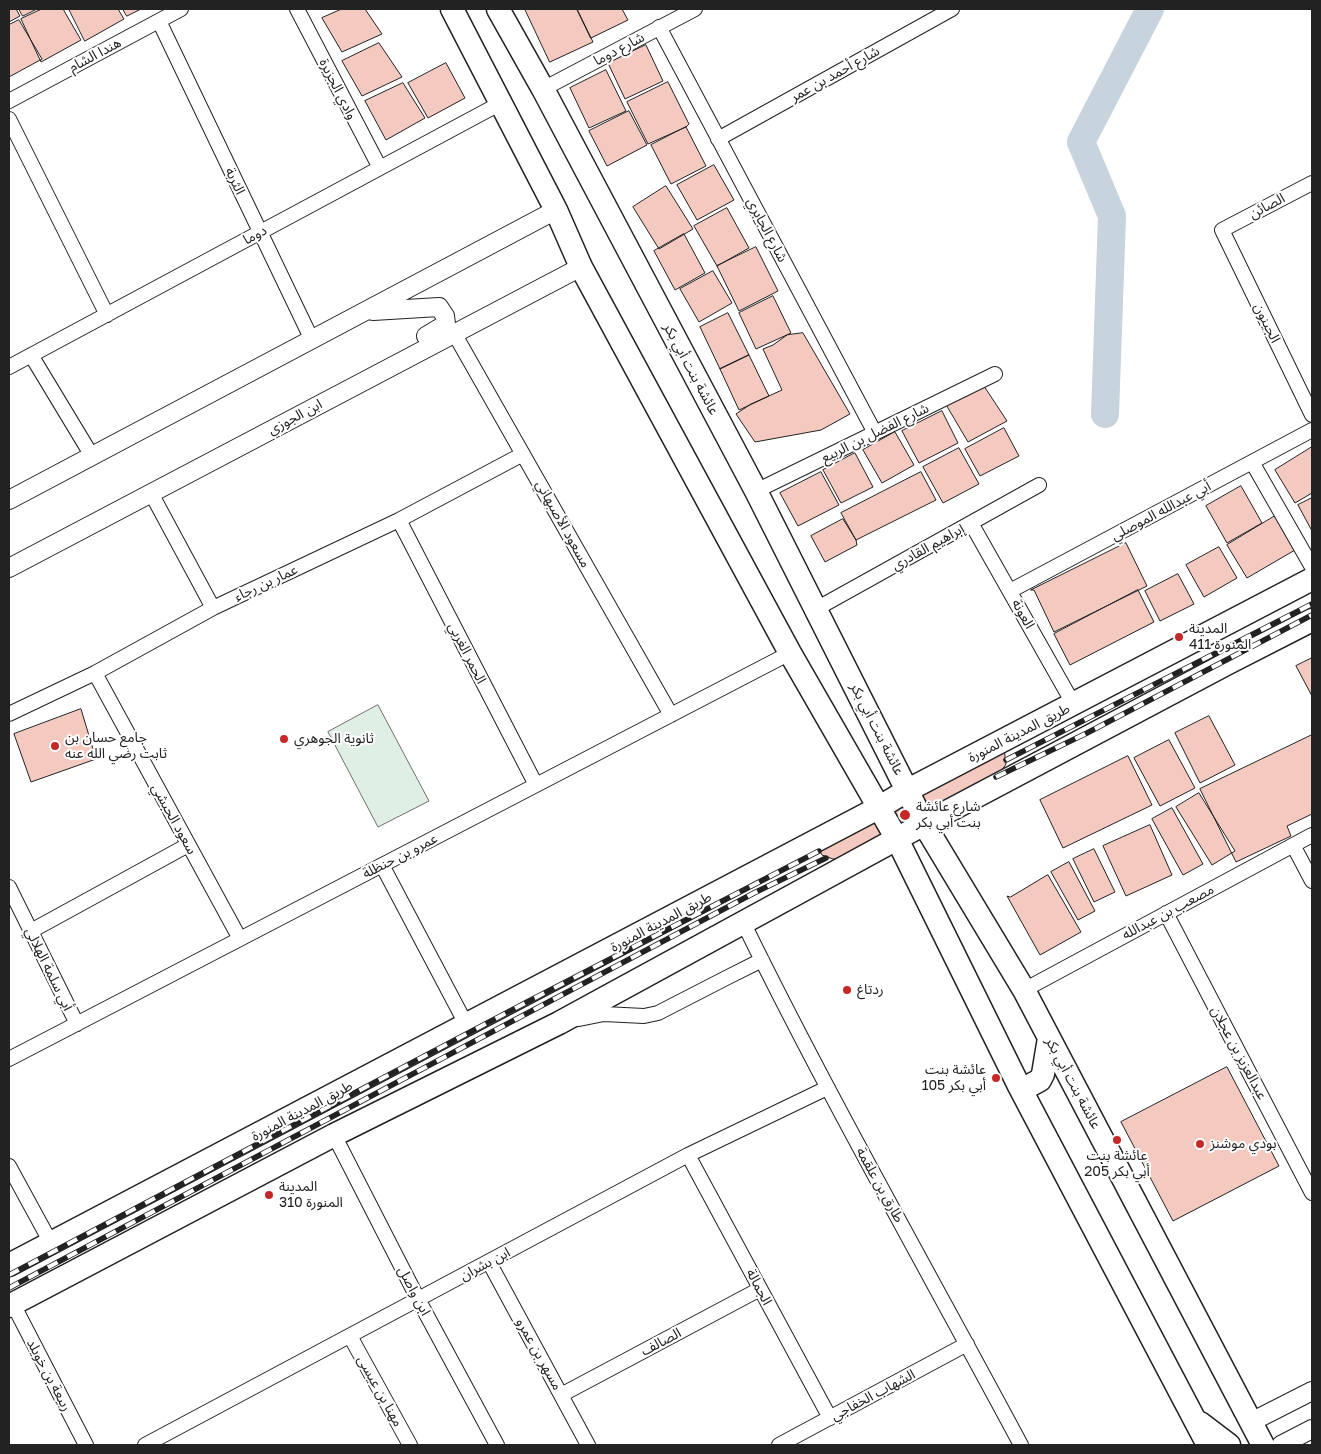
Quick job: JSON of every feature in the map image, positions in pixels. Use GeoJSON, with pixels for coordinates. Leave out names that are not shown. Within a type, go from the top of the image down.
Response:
{"type":"FeatureCollection","features":[{"type":"Feature","properties":{"kind":"main road"},"geometry":{"type":"LineString","coordinates":[[452,9],[556,210],[581,267],[790,653],[898,839],[1019,1086],[1194,1418],[1205,1444]]}},
{"type":"Feature","properties":{"kind":"main road","name":"عائشة بنت أبي بكر"},"geometry":{"type":"LineString","coordinates":[[498,9],[756,491],[924,824],[1024,990],[1263,1445]]}},
{"type":"Feature","properties":{"kind":"main road","name":"طريق المدينة المنورة"},"geometry":{"type":"LineString","coordinates":[[9,1265],[880,807],[908,790],[1074,705],[1312,579]]}},
{"type":"Feature","properties":{"kind":"main road"},"geometry":{"type":"LineString","coordinates":[[11,1305],[334,1135],[559,1023],[924,824],[1312,620]]}},
{"type":"Feature","properties":{"kind":"main road"},"geometry":{"type":"LineString","coordinates":[[1019,1086],[1030,1086],[1040,1080],[1043,1074],[1049,1038]]}},
{"type":"Feature","properties":{"kind":"main road"},"geometry":{"type":"LineString","coordinates":[[1194,1418],[1229,1445]]}},
{"type":"Feature","properties":{"kind":"main road"},"geometry":{"type":"LineString","coordinates":[[1240,1445],[1251,1422]]}},
{"type":"Feature","properties":{"kind":"street","name":"هندا الشام"},"geometry":{"type":"LineString","coordinates":[[9,101],[181,9]]}},
{"type":"Feature","properties":{"kind":"street","name":"وادي الجزيرة"},"geometry":{"type":"LineString","coordinates":[[297,9],[380,168]]}},
{"type":"Feature","properties":{"kind":"street","name":"شارع دوما"},"geometry":{"type":"LineString","coordinates":[[543,90],[695,9]]}},
{"type":"Feature","properties":{"kind":"street","name":"شارع أحمد بن عمر"},"geometry":{"type":"LineString","coordinates":[[718,139],[952,9]]}},
{"type":"Feature","properties":{"kind":"street","name":"الثربة"},"geometry":{"type":"LineString","coordinates":[[158,21],[312,340]]}},
{"type":"Feature","properties":{"kind":"street","name":"شارع الجابري"},"geometry":{"type":"LineString","coordinates":[[659,28],[875,433]]}},
{"type":"Feature","properties":{"kind":"street","name":"دوما"},"geometry":{"type":"LineString","coordinates":[[9,367],[501,103]]}},
{"type":"Feature","properties":{"kind":"street"},"geometry":{"type":"LineString","coordinates":[[9,119],[107,315]]}},
{"type":"Feature","properties":{"kind":"street","name":"الصائن"},"geometry":{"type":"LineString","coordinates":[[1222,230],[1312,183]]}},
{"type":"Feature","properties":{"kind":"street"},"geometry":{"type":"LineString","coordinates":[[9,500],[556,210]]}},
{"type":"Feature","properties":{"kind":"street","name":"الجينون"},"geometry":{"type":"LineString","coordinates":[[1222,230],[1312,415]]}},
{"type":"Feature","properties":{"kind":"street","name":"ابن الجوزي"},"geometry":{"type":"LineString","coordinates":[[9,568],[581,267]]}},
{"type":"Feature","properties":{"kind":"street"},"geometry":{"type":"LineString","coordinates":[[366,311],[439,306],[445,316],[446,324],[384,359],[368,378]]}},
{"type":"Feature","properties":{"kind":"street","name":"مسعود الأصبهاني"},"geometry":{"type":"LineString","coordinates":[[454,333],[671,715]]}},
{"type":"Feature","properties":{"kind":"street"},"geometry":{"type":"LineString","coordinates":[[31,355],[92,456]]}},
{"type":"Feature","properties":{"kind":"street","name":"شارع الفضل بن الربيع"},"geometry":{"type":"LineString","coordinates":[[756,491],[995,374]]}},
{"type":"Feature","properties":{"kind":"street","name":"أبي عبدالله الموصلي"},"geometry":{"type":"LineString","coordinates":[[1010,591],[1312,430]]}},
{"type":"Feature","properties":{"kind":"street","name":"عمار بن رجاء"},"geometry":{"type":"LineString","coordinates":[[9,714],[95,673],[213,608],[399,520],[523,454]]}},
{"type":"Feature","properties":{"kind":"street"},"geometry":{"type":"LineString","coordinates":[[1252,462],[1312,567]]}},
{"type":"Feature","properties":{"kind":"street","name":"إبراهيم القادري"},"geometry":{"type":"LineString","coordinates":[[816,609],[1039,485]]}},
{"type":"Feature","properties":{"kind":"street"},"geometry":{"type":"LineString","coordinates":[[152,493],[213,608]]}},
{"type":"Feature","properties":{"kind":"street","name":"الحمر الغربي"},"geometry":{"type":"LineString","coordinates":[[399,520],[536,785]]}},
{"type":"Feature","properties":{"kind":"street","name":"العونة"},"geometry":{"type":"LineString","coordinates":[[971,523],[1074,705]]}},
{"type":"Feature","properties":{"kind":"street","name":"عمرو بن حنظلة"},"geometry":{"type":"LineString","coordinates":[[9,1059],[790,653]]}},
{"type":"Feature","properties":{"kind":"street","name":"سعود الحبشي"},"geometry":{"type":"LineString","coordinates":[[95,673],[240,939]]}},
{"type":"Feature","properties":{"kind":"street","name":"مصعب بن عبدالله"},"geometry":{"type":"LineString","coordinates":[[1024,990],[1312,835]]}},
{"type":"Feature","properties":{"kind":"street"},"geometry":{"type":"LineString","coordinates":[[31,932],[188,845]]}},
{"type":"Feature","properties":{"kind":"street"},"geometry":{"type":"LineString","coordinates":[[1293,845],[1312,881]]}},
{"type":"Feature","properties":{"kind":"street"},"geometry":{"type":"LineString","coordinates":[[382,865],[466,1024]]}},
{"type":"Feature","properties":{"kind":"street","name":"أبي سلمة الهلالي"},"geometry":{"type":"LineString","coordinates":[[9,887],[76,1024]]}},
{"type":"Feature","properties":{"kind":"street","name":"عبدالعزيز بن عجلان"},"geometry":{"type":"LineString","coordinates":[[1166,913],[1311,1188]]}},
{"type":"Feature","properties":{"kind":"street","name":"طارق بن علقمة"},"geometry":{"type":"LineString","coordinates":[[743,922],[827,1088],[1020,1445]]}},
{"type":"Feature","properties":{"kind":"street"},"geometry":{"type":"LineString","coordinates":[[559,1023],[604,1014],[644,1016],[658,1013],[762,960]]}},
{"type":"Feature","properties":{"kind":"street","name":"ابن بشران"},"geometry":{"type":"LineString","coordinates":[[145,1445],[688,1155],[827,1088]]}},
{"type":"Feature","properties":{"kind":"street","name":"ابن واصل"},"geometry":{"type":"LineString","coordinates":[[334,1135],[418,1300],[497,1445]]}},
{"type":"Feature","properties":{"kind":"street","name":"الجمالة"},"geometry":{"type":"LineString","coordinates":[[688,1155],[830,1418]]}},
{"type":"Feature","properties":{"kind":"street"},"geometry":{"type":"LineString","coordinates":[[9,1166],[51,1243]]}},
{"type":"Feature","properties":{"kind":"street","name":"مسهر بن عمرو"},"geometry":{"type":"LineString","coordinates":[[489,1262],[588,1445]]}},
{"type":"Feature","properties":{"kind":"street","name":"الصالف"},"geometry":{"type":"LineString","coordinates":[[561,1395],[760,1289]]}},
{"type":"Feature","properties":{"kind":"street","name":"ربيعة بن خويلد"},"geometry":{"type":"LineString","coordinates":[[11,1305],[86,1445]]}},
{"type":"Feature","properties":{"kind":"street","name":"مهنا بن عيسى"},"geometry":{"type":"LineString","coordinates":[[350,1336],[410,1445]]}},
{"type":"Feature","properties":{"kind":"street","name":"الشهاب الخفاجي"},"geometry":{"type":"LineString","coordinates":[[779,1445],[967,1344]]}},
{"type":"Feature","properties":{"kind":"street"},"geometry":{"type":"LineString","coordinates":[[1251,1422],[1312,1391]]}},
{"type":"Feature","properties":{"kind":"street"},"geometry":{"type":"LineString","coordinates":[[1281,1445],[1312,1428]]}},
{"type":"Feature","properties":{"kind":"green space"},"geometry":{"type":"Polygon","coordinates":[[[378,705],[429,801],[378,827],[328,732],[378,705]]]}},
{"type":"Feature","properties":{"kind":"building"},"geometry":{"type":"Polygon","coordinates":[[[9,9],[16,9],[20,16],[9,22],[9,9]]]}},
{"type":"Feature","properties":{"kind":"building"},"geometry":{"type":"Polygon","coordinates":[[[19,9],[37,9],[23,16],[19,9]]]}},
{"type":"Feature","properties":{"kind":"building"},"geometry":{"type":"Polygon","coordinates":[[[42,9],[63,9],[81,40],[41,62],[21,19],[42,9]]]}},
{"type":"Feature","properties":{"kind":"building"},"geometry":{"type":"Polygon","coordinates":[[[69,9],[118,9],[124,19],[85,41],[69,9]]]}},
{"type":"Feature","properties":{"kind":"building"},"geometry":{"type":"Polygon","coordinates":[[[123,9],[141,9],[127,16],[123,9]]]}},
{"type":"Feature","properties":{"kind":"building"},"geometry":{"type":"Polygon","coordinates":[[[342,9],[365,9],[382,34],[342,52],[322,18],[342,9]]]}},
{"type":"Feature","properties":{"kind":"building"},"geometry":{"type":"Polygon","coordinates":[[[525,9],[577,9],[593,42],[550,62],[525,9]]]}},
{"type":"Feature","properties":{"kind":"building"},"geometry":{"type":"Polygon","coordinates":[[[577,9],[622,9],[628,20],[591,38],[577,9]]]}},
{"type":"Feature","properties":{"kind":"building"},"geometry":{"type":"Polygon","coordinates":[[[19,20],[42,59],[9,77],[9,25],[19,20]]]}},
{"type":"Feature","properties":{"kind":"building"},"geometry":{"type":"Polygon","coordinates":[[[379,43],[402,77],[362,96],[342,61],[379,43]]]}},
{"type":"Feature","properties":{"kind":"building"},"geometry":{"type":"Polygon","coordinates":[[[646,45],[663,81],[625,99],[608,63],[646,45]]]}},
{"type":"Feature","properties":{"kind":"building"},"geometry":{"type":"Polygon","coordinates":[[[446,63],[465,98],[428,118],[408,83],[446,63]]]}},
{"type":"Feature","properties":{"kind":"building"},"geometry":{"type":"Polygon","coordinates":[[[606,70],[626,111],[589,128],[570,88],[606,70]]]}},
{"type":"Feature","properties":{"kind":"building"},"geometry":{"type":"Polygon","coordinates":[[[668,82],[689,124],[648,144],[627,102],[668,82]]]}},
{"type":"Feature","properties":{"kind":"building"},"geometry":{"type":"Polygon","coordinates":[[[403,83],[425,118],[386,140],[365,101],[403,83]]]}},
{"type":"Feature","properties":{"kind":"building"},"geometry":{"type":"Polygon","coordinates":[[[629,111],[647,145],[607,166],[589,131],[629,111]]]}},
{"type":"Feature","properties":{"kind":"building"},"geometry":{"type":"Polygon","coordinates":[[[686,127],[706,166],[671,184],[651,145],[686,127]]]}},
{"type":"Feature","properties":{"kind":"building"},"geometry":{"type":"Polygon","coordinates":[[[714,165],[734,200],[697,220],[677,185],[714,165]]]}},
{"type":"Feature","properties":{"kind":"building"},"geometry":{"type":"Polygon","coordinates":[[[666,186],[693,229],[659,249],[633,207],[666,186]]]}},
{"type":"Feature","properties":{"kind":"building"},"geometry":{"type":"Polygon","coordinates":[[[727,208],[749,248],[717,266],[694,226],[727,208]]]}},
{"type":"Feature","properties":{"kind":"building"},"geometry":{"type":"Polygon","coordinates":[[[684,234],[705,273],[675,290],[654,251],[684,234]]]}},
{"type":"Feature","properties":{"kind":"building"},"geometry":{"type":"Polygon","coordinates":[[[756,247],[778,291],[739,311],[717,266],[756,247]]]}},
{"type":"Feature","properties":{"kind":"building"},"geometry":{"type":"Polygon","coordinates":[[[713,271],[732,303],[699,322],[680,289],[713,271]]]}},
{"type":"Feature","properties":{"kind":"building"},"geometry":{"type":"Polygon","coordinates":[[[773,296],[791,333],[756,349],[739,313],[773,296]]]}},
{"type":"Feature","properties":{"kind":"building"},"geometry":{"type":"Polygon","coordinates":[[[728,313],[749,355],[720,369],[700,327],[728,313]]]}},
{"type":"Feature","properties":{"kind":"building"},"geometry":{"type":"Polygon","coordinates":[[[803,333],[850,414],[821,430],[755,442],[736,414],[751,404],[782,390],[763,349],[773,345],[787,335],[803,333]]]}},
{"type":"Feature","properties":{"kind":"building"},"geometry":{"type":"Polygon","coordinates":[[[749,355],[769,396],[739,410],[720,369],[749,355]]]}},
{"type":"Feature","properties":{"kind":"building"},"geometry":{"type":"Polygon","coordinates":[[[982,383],[1007,421],[968,442],[945,403],[982,383]]]}},
{"type":"Feature","properties":{"kind":"building"},"geometry":{"type":"Polygon","coordinates":[[[942,411],[958,443],[919,463],[902,431],[942,411]]]}},
{"type":"Feature","properties":{"kind":"building"},"geometry":{"type":"Polygon","coordinates":[[[1004,428],[1019,456],[980,476],[965,449],[1004,428]]]}},
{"type":"Feature","properties":{"kind":"building"},"geometry":{"type":"Polygon","coordinates":[[[895,432],[914,465],[882,483],[863,450],[895,432]]]}},
{"type":"Feature","properties":{"kind":"building"},"geometry":{"type":"Polygon","coordinates":[[[1312,447],[1312,493],[1295,503],[1275,470],[1312,447]]]}},
{"type":"Feature","properties":{"kind":"building"},"geometry":{"type":"Polygon","coordinates":[[[959,448],[979,484],[943,503],[923,467],[959,448]]]}},
{"type":"Feature","properties":{"kind":"building"},"geometry":{"type":"Polygon","coordinates":[[[855,453],[873,487],[841,503],[823,470],[855,453]]]}},
{"type":"Feature","properties":{"kind":"building"},"geometry":{"type":"Polygon","coordinates":[[[821,472],[839,505],[798,526],[780,493],[821,472]]]}},
{"type":"Feature","properties":{"kind":"building"},"geometry":{"type":"Polygon","coordinates":[[[921,472],[936,500],[856,540],[841,513],[921,472]]]}},
{"type":"Feature","properties":{"kind":"building"},"geometry":{"type":"Polygon","coordinates":[[[1241,486],[1262,523],[1227,543],[1206,506],[1241,486]]]}},
{"type":"Feature","properties":{"kind":"building"},"geometry":{"type":"Polygon","coordinates":[[[1312,498],[1312,531],[1298,505],[1312,498]]]}},
{"type":"Feature","properties":{"kind":"building"},"geometry":{"type":"Polygon","coordinates":[[[1275,516],[1295,550],[1247,578],[1227,545],[1275,516]]]}},
{"type":"Feature","properties":{"kind":"building"},"geometry":{"type":"Polygon","coordinates":[[[843,519],[857,545],[825,562],[811,536],[843,519]]]}},
{"type":"Feature","properties":{"kind":"building"},"geometry":{"type":"Polygon","coordinates":[[[1126,543],[1147,586],[1054,632],[1034,590],[1031,590],[1126,543]]]}},
{"type":"Feature","properties":{"kind":"building"},"geometry":{"type":"Polygon","coordinates":[[[1219,547],[1237,578],[1204,597],[1186,565],[1219,547]]]}},
{"type":"Feature","properties":{"kind":"building"},"geometry":{"type":"Polygon","coordinates":[[[1178,574],[1194,604],[1160,621],[1145,591],[1178,574]]]}},
{"type":"Feature","properties":{"kind":"building"},"geometry":{"type":"Polygon","coordinates":[[[1138,590],[1154,622],[1070,665],[1054,634],[1138,590]]]}},
{"type":"Feature","properties":{"kind":"building"},"geometry":{"type":"Polygon","coordinates":[[[1312,658],[1312,696],[1296,666],[1312,658]]]}},
{"type":"Feature","properties":{"kind":"building","name":"جامع حسان بن ثابت رضي الله عنه"},"geometry":{"type":"Polygon","coordinates":[[[81,709],[96,759],[31,782],[14,734],[81,709]]]}},
{"type":"Feature","properties":{"kind":"building"},"geometry":{"type":"Polygon","coordinates":[[[1209,716],[1235,765],[1200,783],[1175,733],[1209,716]]]}},
{"type":"Feature","properties":{"kind":"building"},"geometry":{"type":"Polygon","coordinates":[[[1312,735],[1312,814],[1287,826],[1291,836],[1236,862],[1200,789],[1312,735]]]}},
{"type":"Feature","properties":{"kind":"building"},"geometry":{"type":"Polygon","coordinates":[[[1169,740],[1195,788],[1160,806],[1134,758],[1169,740]]]}},
{"type":"Feature","properties":{"kind":"building"},"geometry":{"type":"Polygon","coordinates":[[[1004,749],[1006,764],[1000,773],[850,858],[833,859],[822,855],[818,848],[1004,749]]]}},
{"type":"Feature","properties":{"kind":"building"},"geometry":{"type":"Polygon","coordinates":[[[1128,756],[1152,805],[1063,848],[1040,800],[1128,756]]]}},
{"type":"Feature","properties":{"kind":"building"},"geometry":{"type":"Polygon","coordinates":[[[1199,793],[1235,851],[1212,865],[1176,807],[1199,793]]]}},
{"type":"Feature","properties":{"kind":"building"},"geometry":{"type":"Polygon","coordinates":[[[1172,808],[1203,864],[1183,875],[1152,819],[1172,808]]]}},
{"type":"Feature","properties":{"kind":"building"},"geometry":{"type":"Polygon","coordinates":[[[1150,825],[1172,875],[1126,896],[1103,846],[1150,825]]]}},
{"type":"Feature","properties":{"kind":"building"},"geometry":{"type":"Polygon","coordinates":[[[1094,849],[1115,892],[1094,902],[1073,859],[1094,849]]]}},
{"type":"Feature","properties":{"kind":"building"},"geometry":{"type":"Polygon","coordinates":[[[1069,862],[1095,911],[1078,920],[1051,872],[1069,862]]]}},
{"type":"Feature","properties":{"kind":"building"},"geometry":{"type":"Polygon","coordinates":[[[1048,875],[1081,932],[1040,955],[1007,896],[1010,897],[1048,875]]]}},
{"type":"Feature","properties":{"kind":"building","name":"بودي موشنز"},"geometry":{"type":"Polygon","coordinates":[[[1227,1067],[1279,1166],[1173,1221],[1121,1122],[1227,1067]]]}},
{"type":"Feature","properties":{"kind":"waterway"},"geometry":{"type":"LineString","coordinates":[[1105,414],[1112,216],[1081,142],[1150,9]]}},
{"type":"Feature","properties":{"kind":"railway"},"geometry":{"type":"LineString","coordinates":[[1006,760],[1312,604]]}},
{"type":"Feature","properties":{"kind":"railway"},"geometry":{"type":"LineString","coordinates":[[996,777],[1087,733],[1312,615]]}},
{"type":"Feature","properties":{"kind":"railway"},"geometry":{"type":"LineString","coordinates":[[9,1275],[529,1001],[819,851]]}},
{"type":"Feature","properties":{"kind":"railway"},"geometry":{"type":"LineString","coordinates":[[9,1288],[754,893],[826,858]]}},
{"type":"Feature","properties":{"kind":"place","name":"المدينة المنورة 411"},"geometry":{"type":"Point","coordinates":[1179,637]}},
{"type":"Feature","properties":{"kind":"place","name":"ثانوية الجوهري"},"geometry":{"type":"Point","coordinates":[284,739]}},
{"type":"Feature","properties":{"kind":"place","name":"جامع حسان بن ثابت رضي الله عنه"},"geometry":{"type":"Point","coordinates":[55,746]}},
{"type":"Feature","properties":{"kind":"place","name":"شارع عائشة بنت أبي بكر"},"geometry":{"type":"Point","coordinates":[905,815]}},
{"type":"Feature","properties":{"kind":"place","name":"ردتاغ"},"geometry":{"type":"Point","coordinates":[847,990]}},
{"type":"Feature","properties":{"kind":"place","name":"عائشة بنت أبي بكر 105"},"geometry":{"type":"Point","coordinates":[996,1078]}},
{"type":"Feature","properties":{"kind":"place","name":"عائشة بنت أبي بكر 205"},"geometry":{"type":"Point","coordinates":[1117,1140]}},
{"type":"Feature","properties":{"kind":"place","name":"بودي موشنز"},"geometry":{"type":"Point","coordinates":[1200,1144]}},
{"type":"Feature","properties":{"kind":"place","name":"المدينة المنورة 310"},"geometry":{"type":"Point","coordinates":[269,1195]}}]}
